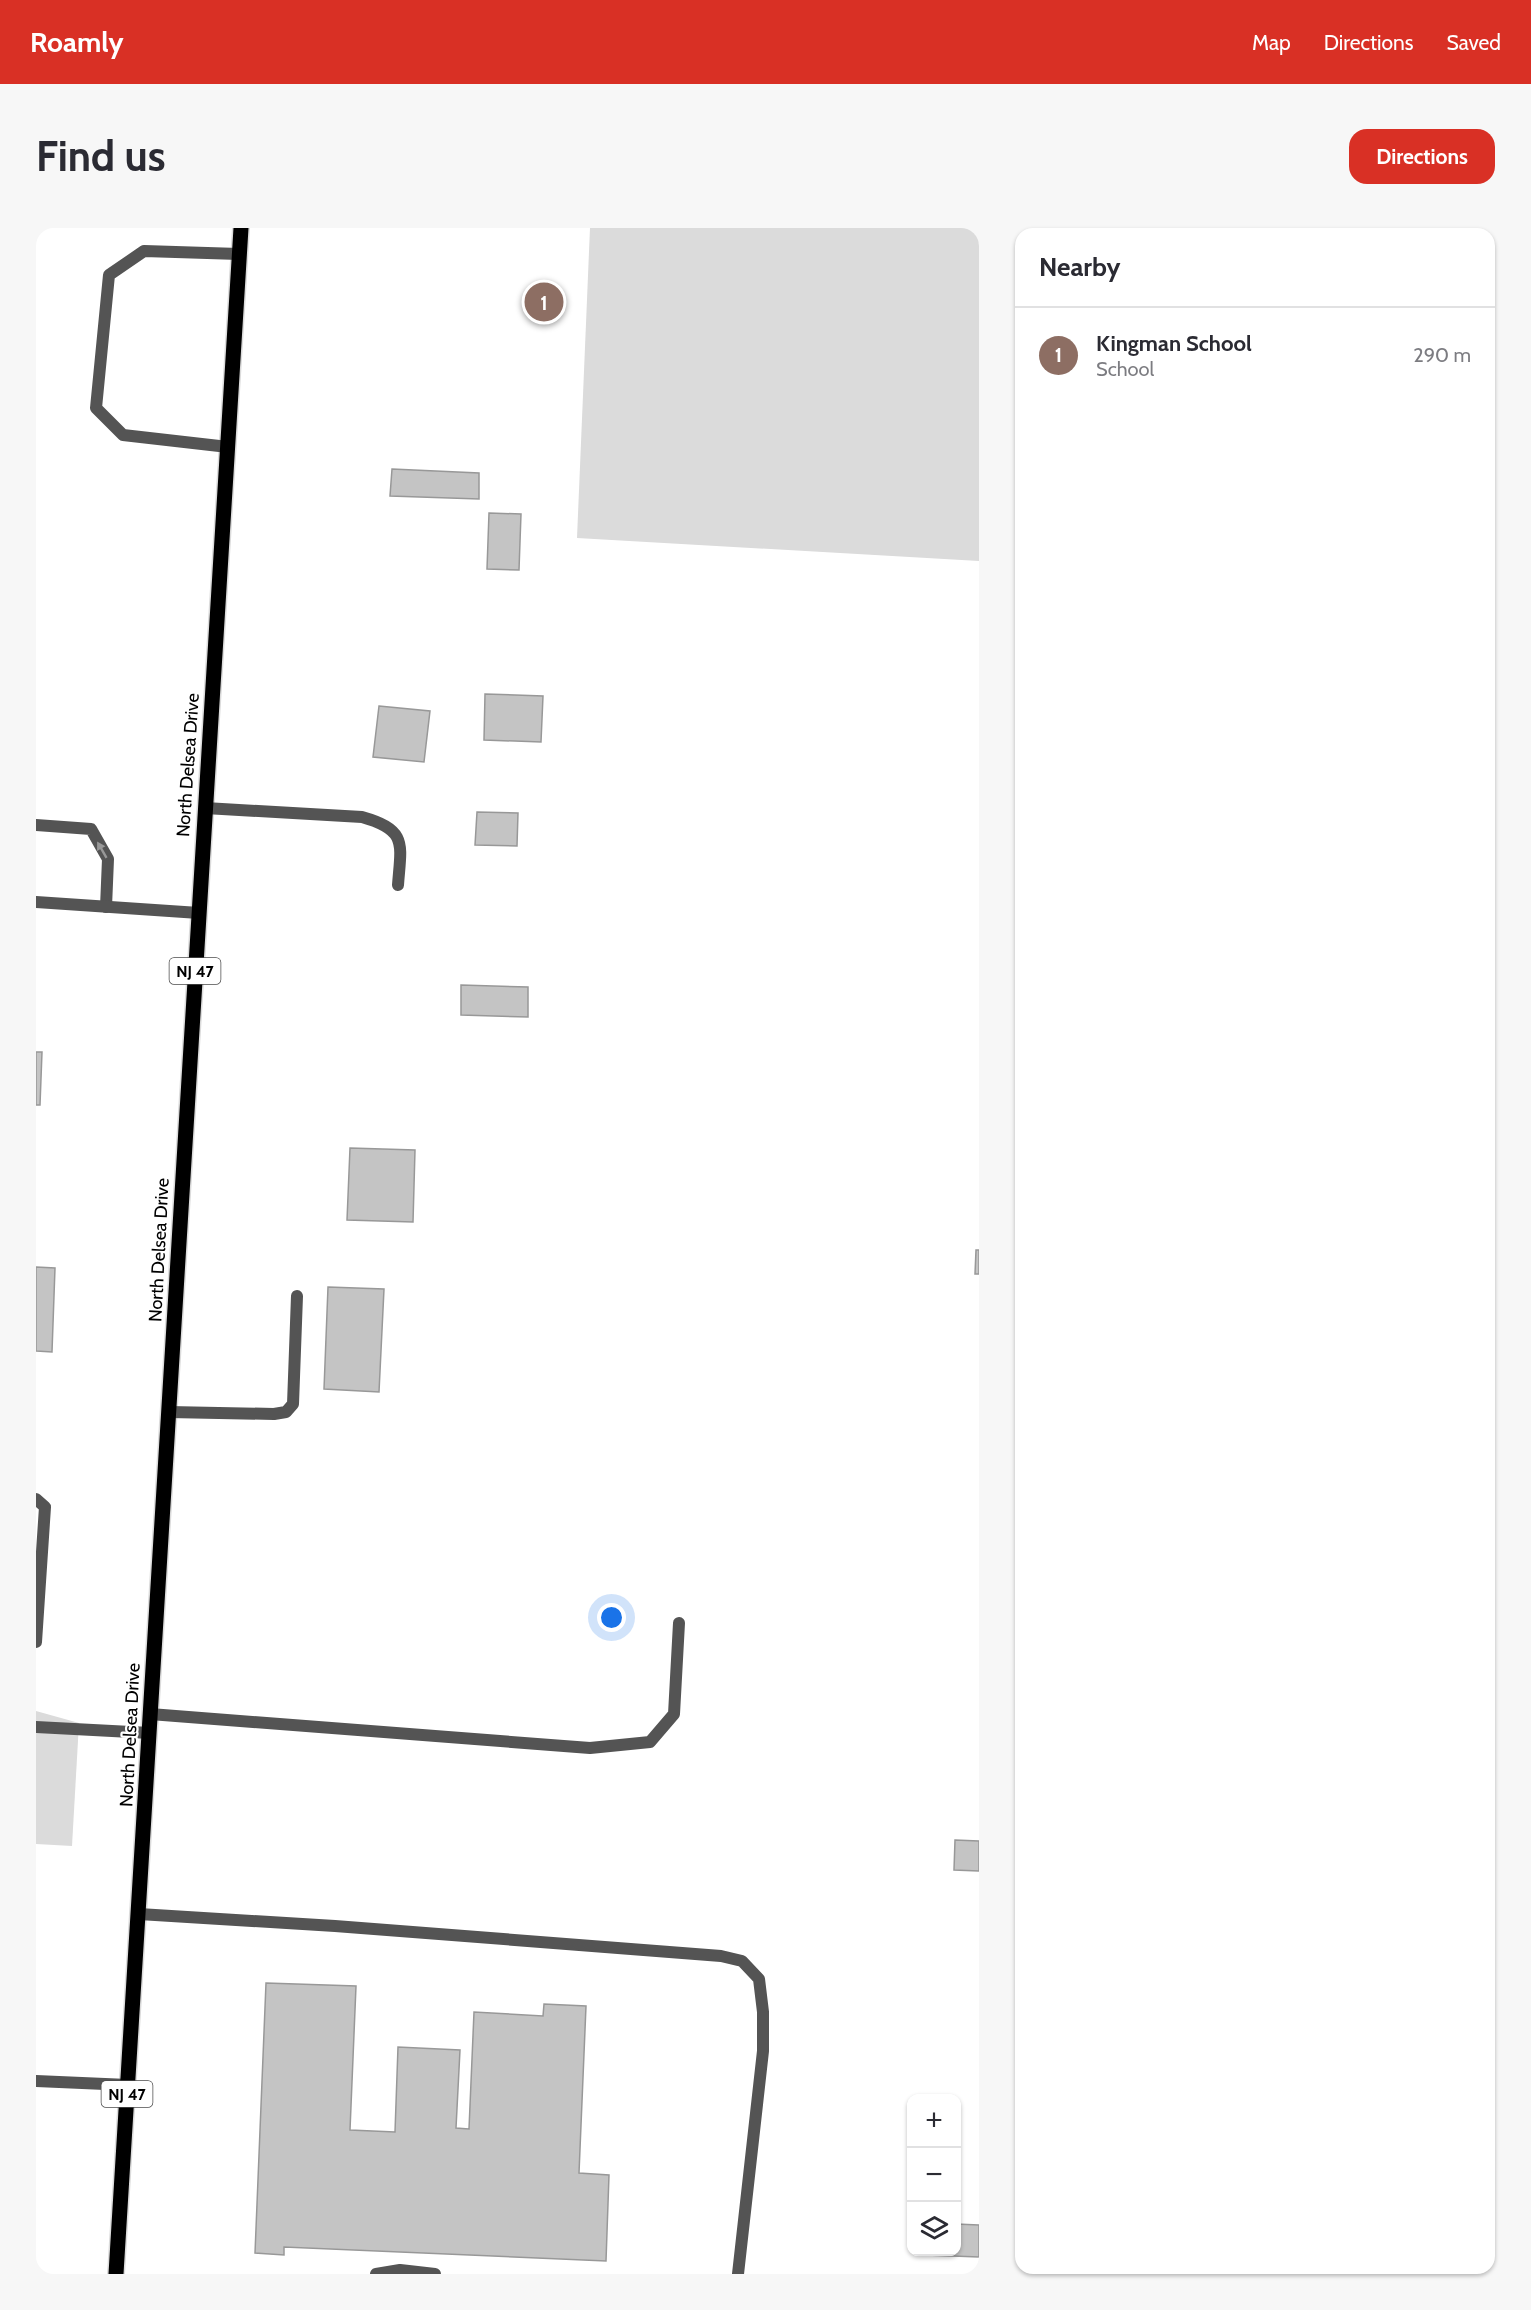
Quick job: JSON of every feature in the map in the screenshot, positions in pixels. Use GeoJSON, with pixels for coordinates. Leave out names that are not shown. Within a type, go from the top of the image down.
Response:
{"type":"FeatureCollection","features":[{"type":"Feature","properties":{"kind":"main road","name":"North Delsea Drive"},"geometry":{"type":"LineString","coordinates":[[116,2274],[241,228]]}},
{"type":"Feature","properties":{"kind":"lane"},"geometry":{"type":"LineString","coordinates":[[228,447],[123,435],[96,408],[109,275],[144,251],[239,254]]}},
{"type":"Feature","properties":{"kind":"lane"},"geometry":{"type":"LineString","coordinates":[[205,808],[362,817],[384,823],[397,835],[401,849],[398,885]]}},
{"type":"Feature","properties":{"kind":"lane"},"geometry":{"type":"LineString","coordinates":[[36,825],[91,829],[108,859],[106,907]]}},
{"type":"Feature","properties":{"kind":"lane"},"geometry":{"type":"LineString","coordinates":[[36,902],[199,914]]}},
{"type":"Feature","properties":{"kind":"lane"},"geometry":{"type":"LineString","coordinates":[[169,1412],[274,1414],[286,1412],[293,1404],[297,1296]]}},
{"type":"Feature","properties":{"kind":"lane"},"geometry":{"type":"LineString","coordinates":[[36,1499],[45,1507],[36,1642]]}},
{"type":"Feature","properties":{"kind":"lane"},"geometry":{"type":"LineString","coordinates":[[150,1714],[590,1748],[650,1742],[674,1714],[679,1623]]}},
{"type":"Feature","properties":{"kind":"lane"},"geometry":{"type":"LineString","coordinates":[[36,1727],[150,1733]]}},
{"type":"Feature","properties":{"kind":"lane"},"geometry":{"type":"LineString","coordinates":[[139,1914],[721,1956],[742,1961],[759,1979],[763,2012],[763,2051],[738,2274]]}},
{"type":"Feature","properties":{"kind":"lane"},"geometry":{"type":"LineString","coordinates":[[36,2081],[128,2085]]}},
{"type":"Feature","properties":{"kind":"lane"},"geometry":{"type":"LineString","coordinates":[[376,2274],[400,2270],[435,2274]]}},
{"type":"Feature","properties":{"kind":"shaded area"},"geometry":{"type":"Polygon","coordinates":[[[590,228],[979,228],[979,561],[577,538],[590,228]]]}},
{"type":"Feature","properties":{"kind":"shaded area"},"geometry":{"type":"Polygon","coordinates":[[[36,1711],[79,1723],[72,1846],[36,1844],[36,1711]]]}},
{"type":"Feature","properties":{"kind":"building"},"geometry":{"type":"Polygon","coordinates":[[[392,469],[479,473],[479,499],[390,496],[392,469]]]}},
{"type":"Feature","properties":{"kind":"building"},"geometry":{"type":"Polygon","coordinates":[[[489,513],[521,514],[519,570],[487,569],[489,513]]]}},
{"type":"Feature","properties":{"kind":"building"},"geometry":{"type":"Polygon","coordinates":[[[485,694],[543,696],[541,742],[484,740],[485,694]]]}},
{"type":"Feature","properties":{"kind":"building"},"geometry":{"type":"Polygon","coordinates":[[[379,706],[430,711],[424,762],[373,757],[379,706]]]}},
{"type":"Feature","properties":{"kind":"building"},"geometry":{"type":"Polygon","coordinates":[[[477,812],[518,813],[517,846],[475,845],[477,812]]]}},
{"type":"Feature","properties":{"kind":"building"},"geometry":{"type":"Polygon","coordinates":[[[461,985],[528,987],[528,1017],[461,1015],[461,985]]]}},
{"type":"Feature","properties":{"kind":"building"},"geometry":{"type":"Polygon","coordinates":[[[36,1052],[42,1052],[40,1105],[36,1105],[36,1052]]]}},
{"type":"Feature","properties":{"kind":"building"},"geometry":{"type":"Polygon","coordinates":[[[350,1148],[415,1150],[413,1222],[347,1220],[350,1148]]]}},
{"type":"Feature","properties":{"kind":"building"},"geometry":{"type":"Polygon","coordinates":[[[976,1250],[979,1250],[979,1274],[975,1274],[976,1250]]]}},
{"type":"Feature","properties":{"kind":"building"},"geometry":{"type":"Polygon","coordinates":[[[36,1267],[55,1268],[52,1352],[36,1351],[36,1267]]]}},
{"type":"Feature","properties":{"kind":"building"},"geometry":{"type":"Polygon","coordinates":[[[328,1287],[384,1289],[379,1392],[324,1389],[328,1287]]]}},
{"type":"Feature","properties":{"kind":"building"},"geometry":{"type":"Polygon","coordinates":[[[955,1840],[979,1841],[979,1871],[954,1870],[955,1840]]]}},
{"type":"Feature","properties":{"kind":"building"},"geometry":{"type":"Polygon","coordinates":[[[266,1983],[356,1986],[350,2130],[395,2132],[398,2047],[460,2050],[456,2128],[469,2129],[474,2012],[543,2016],[544,2004],[586,2006],[579,2173],[609,2175],[606,2261],[284,2247],[284,2255],[255,2253],[266,1983]]]}},
{"type":"Feature","properties":{"kind":"building"},"geometry":{"type":"Polygon","coordinates":[[[961,2224],[979,2225],[979,2257],[952,2256],[961,2256],[961,2224]]]}},
{"type":"Feature","properties":{"kind":"place","name":"Kingman School"},"geometry":{"type":"Point","coordinates":[544,302]}}]}
